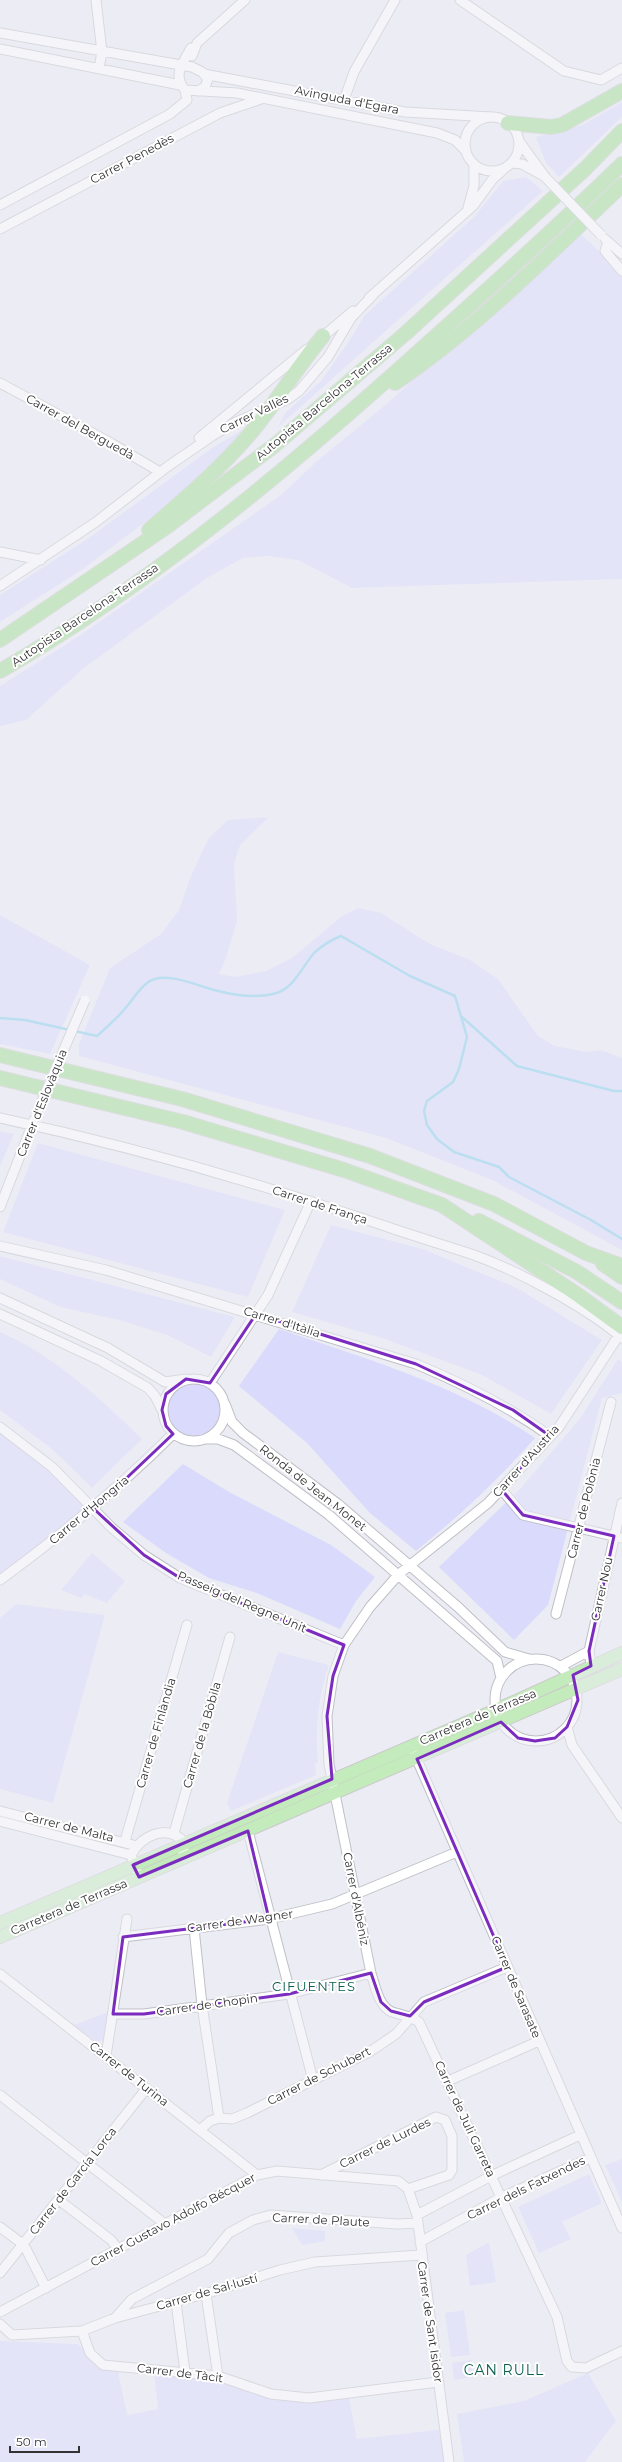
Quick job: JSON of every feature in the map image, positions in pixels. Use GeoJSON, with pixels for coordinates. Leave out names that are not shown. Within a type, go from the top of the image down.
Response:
{"type":"FeatureCollection","features":[{"type":"Feature","properties":{"kind":"highway"},"geometry":{"type":"LineString","coordinates":[[508,123],[552,127],[562,125],[622,91]]}},
{"type":"Feature","properties":{"kind":"highway","name":"Autopista Barcelona-Terrassa"},"geometry":{"type":"LineString","coordinates":[[0,640],[93,578],[239,474],[341,389],[492,255],[586,168],[622,132]]}},
{"type":"Feature","properties":{"kind":"highway","name":"Autopista Barcelona-Terrassa"},"geometry":{"type":"LineString","coordinates":[[0,671],[101,606],[169,558],[257,490],[353,411],[514,266],[622,164]]}},
{"type":"Feature","properties":{"kind":"highway"},"geometry":{"type":"LineString","coordinates":[[353,411],[418,367],[508,292],[622,185]]}},
{"type":"Feature","properties":{"kind":"highway"},"geometry":{"type":"LineString","coordinates":[[93,578],[216,471],[249,436],[323,336]]}},
{"type":"Feature","properties":{"kind":"highway"},"geometry":{"type":"LineString","coordinates":[[0,1054],[189,1101],[370,1156],[494,1204],[586,1253],[622,1277]]}},
{"type":"Feature","properties":{"kind":"highway"},"geometry":{"type":"LineString","coordinates":[[0,1078],[190,1124],[344,1170],[442,1205],[535,1249],[577,1272],[622,1302]]}},
{"type":"Feature","properties":{"kind":"highway"},"geometry":{"type":"LineString","coordinates":[[442,1205],[578,1295],[621,1333]]}},
{"type":"Feature","properties":{"kind":"highway"},"geometry":{"type":"LineString","coordinates":[[586,1253],[622,1266]]}},
{"type":"Feature","properties":{"kind":"main road","name":"Carretera de Terrassa"},"geometry":{"type":"LineString","coordinates":[[0,1923],[132,1860],[185,1842],[496,1710],[622,1653]]}},
{"type":"Feature","properties":{"kind":"main road"},"geometry":{"type":"LineString","coordinates":[[579,1690],[591,1666]]}},
{"type":"Feature","properties":{"kind":"main road","name":"Carretera de Terrassa"},"geometry":{"type":"LineString","coordinates":[[0,1937],[182,1858],[579,1690],[622,1669]]}},
{"type":"Feature","properties":{"kind":"street"},"geometry":{"type":"LineString","coordinates":[[96,0],[102,52],[99,68]]}},
{"type":"Feature","properties":{"kind":"street"},"geometry":{"type":"LineString","coordinates":[[162,64],[173,61],[194,46],[245,0]]}},
{"type":"Feature","properties":{"kind":"street"},"geometry":{"type":"LineString","coordinates":[[344,100],[354,72],[395,0]]}},
{"type":"Feature","properties":{"kind":"street"},"geometry":{"type":"LineString","coordinates":[[460,0],[564,71],[601,80],[622,68]]}},
{"type":"Feature","properties":{"kind":"street","name":"Avinguda d'Egara"},"geometry":{"type":"LineString","coordinates":[[0,33],[405,112],[491,117]]}},
{"type":"Feature","properties":{"kind":"street"},"geometry":{"type":"LineString","coordinates":[[182,87],[178,75],[194,46]]}},
{"type":"Feature","properties":{"kind":"street"},"geometry":{"type":"LineString","coordinates":[[194,46],[191,57],[201,72],[208,79],[207,84],[196,92]]}},
{"type":"Feature","properties":{"kind":"street","name":"Avinguda d'Egara"},"geometry":{"type":"LineString","coordinates":[[0,49],[99,68],[182,87],[196,92],[224,91],[267,98],[437,133],[455,140],[465,150]]}},
{"type":"Feature","properties":{"kind":"street","name":"Carrer Penedès"},"geometry":{"type":"LineString","coordinates":[[0,205],[170,114],[187,100],[182,87]]}},
{"type":"Feature","properties":{"kind":"street","name":"Carrer Penedès"},"geometry":{"type":"LineString","coordinates":[[1,226],[220,113],[241,104],[267,98]]}},
{"type":"Feature","properties":{"kind":"street"},"geometry":{"type":"LineString","coordinates":[[545,177],[522,164],[490,171],[474,164],[465,150],[468,131],[482,119],[491,117],[508,123],[516,132],[519,141],[545,177],[601,235],[622,254]]}},
{"type":"Feature","properties":{"kind":"street"},"geometry":{"type":"LineString","coordinates":[[508,166],[517,155],[519,141]]}},
{"type":"Feature","properties":{"kind":"street","name":"Carrer Vallès"},"geometry":{"type":"LineString","coordinates":[[460,217],[470,204],[473,195],[475,179],[474,164]]}},
{"type":"Feature","properties":{"kind":"street","name":"Carrer Vallès"},"geometry":{"type":"LineString","coordinates":[[0,586],[41,560],[116,508],[163,470],[374,294],[460,217],[508,166]]}},
{"type":"Feature","properties":{"kind":"street"},"geometry":{"type":"LineString","coordinates":[[608,242],[605,251],[622,271]]}},
{"type":"Feature","properties":{"kind":"street","name":"Carrer Vallès"},"geometry":{"type":"LineString","coordinates":[[163,470],[232,424],[270,407],[299,391],[314,376],[328,357],[351,318],[374,294]]}},
{"type":"Feature","properties":{"kind":"street","name":"Carrer del Berguedà"},"geometry":{"type":"LineString","coordinates":[[0,383],[163,470]]}},
{"type":"Feature","properties":{"kind":"street"},"geometry":{"type":"LineString","coordinates":[[0,552],[41,560]]}},
{"type":"Feature","properties":{"kind":"street","name":"Carrer d'Eslovàquia"},"geometry":{"type":"LineString","coordinates":[[0,1207],[36,1115],[85,1000]]}},
{"type":"Feature","properties":{"kind":"street","name":"Carrer de França"},"geometry":{"type":"LineString","coordinates":[[0,1118],[102,1140],[311,1201],[476,1256],[529,1280],[621,1333]]}},
{"type":"Feature","properties":{"kind":"street"},"geometry":{"type":"LineString","coordinates":[[210,1382],[256,1314],[285,1260],[311,1201]]}},
{"type":"Feature","properties":{"kind":"street","name":"Carrer d'Itàlia"},"geometry":{"type":"LineString","coordinates":[[0,1246],[106,1270],[256,1314],[416,1364],[462,1384],[513,1410],[550,1436]]}},
{"type":"Feature","properties":{"kind":"street"},"geometry":{"type":"LineString","coordinates":[[0,1298],[108,1348],[164,1382],[193,1378],[210,1382],[218,1390],[225,1404],[225,1414],[222,1425],[215,1434],[205,1439],[185,1440],[173,1434],[166,1426],[162,1410],[155,1396],[145,1387],[101,1361],[0,1314]]}},
{"type":"Feature","properties":{"kind":"street","name":"Carrer d'Austria"},"geometry":{"type":"LineString","coordinates":[[410,1566],[488,1503],[550,1436],[597,1371],[621,1333]]}},
{"type":"Feature","properties":{"kind":"street"},"geometry":{"type":"LineString","coordinates":[[162,1410],[166,1394],[176,1384],[186,1379]]}},
{"type":"Feature","properties":{"kind":"street","name":"Carrer de Polònia"},"geometry":{"type":"LineString","coordinates":[[556,1614],[611,1402]]}},
{"type":"Feature","properties":{"kind":"street","name":"Ronda de Jean Monet"},"geometry":{"type":"LineString","coordinates":[[225,1404],[232,1422],[243,1433],[338,1504],[410,1566],[505,1652],[529,1660]]}},
{"type":"Feature","properties":{"kind":"street","name":"Passeig del Regne Unit"},"geometry":{"type":"LineString","coordinates":[[0,1427],[52,1468],[112,1528],[144,1555],[180,1578],[344,1645]]}},
{"type":"Feature","properties":{"kind":"street","name":"Carrer d'Hongria"},"geometry":{"type":"LineString","coordinates":[[0,1580],[94,1509],[173,1434]]}},
{"type":"Feature","properties":{"kind":"street","name":"Ronda de Jean Monet"},"geometry":{"type":"LineString","coordinates":[[205,1439],[218,1439],[234,1445],[329,1515],[399,1574],[497,1661],[501,1678]]}},
{"type":"Feature","properties":{"kind":"street"},"geometry":{"type":"LineString","coordinates":[[501,1489],[523,1515],[618,1537]]}},
{"type":"Feature","properties":{"kind":"street","name":"Carrer Nou"},"geometry":{"type":"LineString","coordinates":[[591,1666],[588,1651],[618,1537],[622,1503]]}},
{"type":"Feature","properties":{"kind":"street"},"geometry":{"type":"LineString","coordinates":[[335,1793],[329,1764],[327,1716],[333,1676],[344,1645],[370,1608],[399,1574],[410,1566]]}},
{"type":"Feature","properties":{"kind":"street","name":"Carrer de Finlàndia"},"geometry":{"type":"LineString","coordinates":[[125,1841],[187,1625]]}},
{"type":"Feature","properties":{"kind":"street","name":"Carrer de la Bòbila"},"geometry":{"type":"LineString","coordinates":[[174,1833],[230,1637]]}},
{"type":"Feature","properties":{"kind":"street"},"geometry":{"type":"LineString","coordinates":[[561,1666],[588,1651]]}},
{"type":"Feature","properties":{"kind":"street"},"geometry":{"type":"LineString","coordinates":[[529,1660],[548,1661],[561,1666],[571,1677],[579,1690],[573,1718],[567,1727],[555,1738],[544,1741],[526,1741],[511,1733],[501,1722],[496,1710],[495,1693],[501,1678],[513,1664],[529,1660]]}},
{"type":"Feature","properties":{"kind":"street"},"geometry":{"type":"LineString","coordinates":[[567,1727],[572,1745],[622,1818]]}},
{"type":"Feature","properties":{"kind":"street"},"geometry":{"type":"LineString","coordinates":[[555,1738],[572,1745]]}},
{"type":"Feature","properties":{"kind":"street","name":"Carrer de Sarasate"},"geometry":{"type":"LineString","coordinates":[[411,1746],[539,2042],[622,2228]]}},
{"type":"Feature","properties":{"kind":"street","name":"Carrer d'Albéniz"},"geometry":{"type":"LineString","coordinates":[[335,1793],[371,1973],[381,2002],[391,2011],[410,2016]]}},
{"type":"Feature","properties":{"kind":"street","name":"Carrer de Malta"},"geometry":{"type":"LineString","coordinates":[[0,1810],[125,1841],[137,1846]]}},
{"type":"Feature","properties":{"kind":"street","name":"Carrer de Malta"},"geometry":{"type":"LineString","coordinates":[[0,1821],[132,1860]]}},
{"type":"Feature","properties":{"kind":"street"},"geometry":{"type":"LineString","coordinates":[[248,1830],[269,1919],[313,2080]]}},
{"type":"Feature","properties":{"kind":"street"},"geometry":{"type":"LineString","coordinates":[[132,1860],[137,1846],[156,1834],[174,1833],[185,1842],[182,1858]]}},
{"type":"Feature","properties":{"kind":"street","name":"Carrer de Wagner"},"geometry":{"type":"LineString","coordinates":[[123,1937],[269,1919],[332,1904],[355,1896],[458,1852]]}},
{"type":"Feature","properties":{"kind":"street","name":"Carretera de Terrassa"},"geometry":{"type":"LineString","coordinates":[[132,1860],[139,1877]]}},
{"type":"Feature","properties":{"kind":"street"},"geometry":{"type":"LineString","coordinates":[[106,2056],[123,1937],[127,1919]]}},
{"type":"Feature","properties":{"kind":"street"},"geometry":{"type":"LineString","coordinates":[[194,1928],[202,2005],[219,2118],[210,2121],[200,2130]]}},
{"type":"Feature","properties":{"kind":"street","name":"Carrer de Schubert"},"geometry":{"type":"LineString","coordinates":[[219,2118],[232,2119],[371,2051],[396,2034],[410,2016],[424,2002],[507,1966]]}},
{"type":"Feature","properties":{"kind":"street","name":"Carrer de Chopin"},"geometry":{"type":"LineString","coordinates":[[113,2014],[144,2014],[289,1994],[371,1973]]}},
{"type":"Feature","properties":{"kind":"street","name":"Carrer de Turina"},"geometry":{"type":"LineString","coordinates":[[1,1977],[106,2056],[257,2174]]}},
{"type":"Feature","properties":{"kind":"street","name":"Carrer de Juli Garreta"},"geometry":{"type":"LineString","coordinates":[[410,2016],[419,2022],[502,2197],[556,2317],[567,2361],[572,2367],[586,2368],[622,2351]]}},
{"type":"Feature","properties":{"kind":"street"},"geometry":{"type":"LineString","coordinates":[[448,2081],[539,2042]]}},
{"type":"Feature","properties":{"kind":"street","name":"Carrer de García Lorca"},"geometry":{"type":"LineString","coordinates":[[0,2273],[24,2245],[146,2088]]}},
{"type":"Feature","properties":{"kind":"street"},"geometry":{"type":"LineString","coordinates":[[0,2095],[165,2224]]}},
{"type":"Feature","properties":{"kind":"street","name":"Carrer de Lurdes"},"geometry":{"type":"LineString","coordinates":[[320,2175],[436,2117],[445,2120],[452,2136],[452,2170],[449,2175],[406,2187]]}},
{"type":"Feature","properties":{"kind":"street","name":"Carrer dels Fatxendes"},"geometry":{"type":"LineString","coordinates":[[418,2219],[491,2176],[580,2135]]}},
{"type":"Feature","properties":{"kind":"street","name":"Carrer dels Fatxendes"},"geometry":{"type":"LineString","coordinates":[[420,2242],[502,2197],[590,2158]]}},
{"type":"Feature","properties":{"kind":"street","name":"Carrer Gustavo Adolfo Bécquer"},"geometry":{"type":"LineString","coordinates":[[0,2312],[257,2174],[277,2172],[398,2181],[406,2187]]}},
{"type":"Feature","properties":{"kind":"street","name":"Carrer de Sant Isidor"},"geometry":{"type":"LineString","coordinates":[[406,2187],[418,2219],[421,2255],[449,2462]]}},
{"type":"Feature","properties":{"kind":"street"},"geometry":{"type":"LineString","coordinates":[[59,2200],[111,2240],[118,2249]]}},
{"type":"Feature","properties":{"kind":"street","name":"Carrer de Plaute"},"geometry":{"type":"LineString","coordinates":[[115,2318],[132,2299],[208,2259],[228,2233],[253,2220],[271,2215],[397,2224],[418,2219]]}},
{"type":"Feature","properties":{"kind":"street"},"geometry":{"type":"LineString","coordinates":[[0,2227],[24,2245],[46,2288]]}},
{"type":"Feature","properties":{"kind":"street","name":"Carrer de Sal·lustí"},"geometry":{"type":"LineString","coordinates":[[0,2324],[12,2335],[82,2331],[115,2318],[206,2294],[280,2270],[315,2262],[421,2255]]}},
{"type":"Feature","properties":{"kind":"street"},"geometry":{"type":"LineString","coordinates":[[206,2294],[218,2376]]}},
{"type":"Feature","properties":{"kind":"street"},"geometry":{"type":"LineString","coordinates":[[176,2302],[185,2372]]}},
{"type":"Feature","properties":{"kind":"street","name":"Carrer de Tàcit"},"geometry":{"type":"LineString","coordinates":[[82,2331],[90,2353],[103,2365],[218,2376],[271,2394],[298,2398],[438,2382]]}},
{"type":"Feature","properties":{"kind":"highlighted area"},"geometry":{"type":"Polygon","coordinates":[[[256,1314],[416,1364],[513,1410],[550,1436],[501,1489],[523,1515],[614,1536],[589,1651],[591,1666],[573,1675],[578,1700],[567,1727],[555,1738],[535,1741],[518,1738],[501,1722],[417,1759],[507,1967],[424,2002],[410,2016],[391,2011],[381,2002],[371,1973],[289,1994],[144,2014],[113,2014],[123,1937],[269,1919],[248,1831],[139,1877],[133,1865],[332,1779],[327,1716],[333,1676],[344,1645],[180,1578],[144,1555],[94,1509],[173,1434],[166,1426],[162,1410],[166,1394],[186,1379],[210,1383],[256,1314]]]}},
{"type":"Feature","properties":{"kind":"shaded area"},"geometry":{"type":"Polygon","coordinates":[[[622,102],[622,117],[559,177],[546,163],[536,137],[582,125],[622,102]]]}},
{"type":"Feature","properties":{"kind":"shaded area"},"geometry":{"type":"Polygon","coordinates":[[[526,177],[543,191],[278,427],[285,413],[322,380],[364,316],[475,216],[503,181],[526,177]]]}},
{"type":"Feature","properties":{"kind":"shaded area"},"geometry":{"type":"Polygon","coordinates":[[[574,227],[605,257],[622,268],[622,579],[352,588],[298,560],[267,556],[243,558],[207,578],[84,668],[26,720],[0,726],[0,686],[79,636],[281,495],[317,461],[389,402],[574,227]]]}},
{"type":"Feature","properties":{"kind":"shaded area"},"geometry":{"type":"Polygon","coordinates":[[[254,423],[210,473],[83,569],[0,622],[0,595],[86,540],[212,448],[254,423]]]}},
{"type":"Feature","properties":{"kind":"shaded area"},"geometry":{"type":"Polygon","coordinates":[[[269,817],[240,845],[234,864],[237,921],[226,958],[219,974],[235,977],[266,971],[292,958],[342,916],[358,908],[381,913],[430,944],[470,960],[498,979],[538,1036],[555,1046],[586,1052],[601,1050],[622,1058],[622,1250],[492,1180],[386,1138],[79,1056],[79,1044],[110,968],[161,934],[179,910],[192,873],[209,838],[228,820],[269,817]]]}},
{"type":"Feature","properties":{"kind":"shaded area"},"geometry":{"type":"Polygon","coordinates":[[[0,915],[90,965],[50,1054],[0,1044],[0,915]]]}},
{"type":"Feature","properties":{"kind":"shaded area"},"geometry":{"type":"Polygon","coordinates":[[[0,1131],[14,1134],[0,1166],[0,1131]]]}},
{"type":"Feature","properties":{"kind":"shaded area"},"geometry":{"type":"Polygon","coordinates":[[[38,1143],[285,1210],[248,1297],[3,1232],[38,1143]]]}},
{"type":"Feature","properties":{"kind":"shaded area"},"geometry":{"type":"Polygon","coordinates":[[[331,1225],[423,1249],[517,1288],[602,1340],[551,1414],[482,1375],[382,1338],[292,1312],[331,1225]]]}},
{"type":"Feature","properties":{"kind":"shaded area"},"geometry":{"type":"Polygon","coordinates":[[[0,1256],[235,1317],[211,1357],[167,1335],[119,1320],[60,1307],[0,1279],[0,1256]]]}},
{"type":"Feature","properties":{"kind":"shaded area"},"geometry":{"type":"Polygon","coordinates":[[[279,1329],[378,1363],[443,1388],[505,1419],[535,1438],[478,1497],[416,1551],[370,1513],[307,1443],[239,1386],[279,1329]]]}},
{"type":"Feature","properties":{"kind":"shaded area"},"geometry":{"type":"Polygon","coordinates":[[[0,1332],[39,1353],[76,1379],[110,1408],[142,1439],[92,1488],[52,1449],[0,1410],[0,1332]]]}},
{"type":"Feature","properties":{"kind":"shaded area"},"geometry":{"type":"Polygon","coordinates":[[[618,1359],[622,1362],[622,1393],[602,1398],[548,1605],[514,1640],[439,1567],[520,1489],[579,1420],[618,1359]]]}},
{"type":"Feature","properties":{"kind":"shaded area"},"geometry":{"type":"Polygon","coordinates":[[[194,1382],[205,1384],[214,1390],[220,1399],[222,1410],[220,1421],[214,1430],[205,1436],[194,1438],[183,1436],[174,1430],[168,1421],[166,1410],[168,1399],[174,1390],[183,1384],[194,1382]]]}},
{"type":"Feature","properties":{"kind":"shaded area"},"geometry":{"type":"Polygon","coordinates":[[[0,1427],[94,1509],[0,1580],[0,1427]]]}},
{"type":"Feature","properties":{"kind":"shaded area"},"geometry":{"type":"Polygon","coordinates":[[[183,1464],[229,1492],[331,1545],[375,1577],[356,1601],[340,1629],[257,1593],[209,1578],[166,1553],[123,1522],[183,1464]]]}},
{"type":"Feature","properties":{"kind":"shaded area"},"geometry":{"type":"Polygon","coordinates":[[[92,1553],[125,1581],[107,1603],[84,1594],[82,1598],[61,1590],[92,1553]]]}},
{"type":"Feature","properties":{"kind":"shaded area"},"geometry":{"type":"Polygon","coordinates":[[[16,1604],[105,1615],[53,1803],[0,1789],[0,1618],[16,1604]]]}},
{"type":"Feature","properties":{"kind":"shaded area"},"geometry":{"type":"Polygon","coordinates":[[[278,1652],[329,1665],[322,1689],[318,1713],[318,1762],[315,1764],[316,1775],[231,1811],[227,1803],[278,1652]]]}},
{"type":"Feature","properties":{"kind":"shaded area"},"geometry":{"type":"Polygon","coordinates":[[[108,2012],[103,2040],[97,2042],[74,2025],[108,2012]]]}},
{"type":"Feature","properties":{"kind":"shaded area"},"geometry":{"type":"Polygon","coordinates":[[[622,2159],[622,2202],[605,2165],[622,2159]]]}},
{"type":"Feature","properties":{"kind":"shaded area"},"geometry":{"type":"Polygon","coordinates":[[[589,2174],[602,2203],[562,2222],[571,2239],[539,2253],[518,2207],[589,2174]]]}},
{"type":"Feature","properties":{"kind":"shaded area"},"geometry":{"type":"Polygon","coordinates":[[[292,2228],[325,2231],[325,2241],[302,2245],[292,2228]]]}},
{"type":"Feature","properties":{"kind":"shaded area"},"geometry":{"type":"Polygon","coordinates":[[[489,2242],[496,2282],[470,2286],[466,2255],[489,2242]]]}},
{"type":"Feature","properties":{"kind":"shaded area"},"geometry":{"type":"Polygon","coordinates":[[[464,2310],[470,2355],[451,2357],[445,2313],[464,2310]]]}},
{"type":"Feature","properties":{"kind":"shaded area"},"geometry":{"type":"Polygon","coordinates":[[[0,2341],[77,2344],[94,2358],[117,2366],[127,2415],[158,2409],[154,2373],[185,2372],[271,2394],[348,2393],[357,2439],[445,2429],[449,2462],[0,2462],[0,2341]]]}},
{"type":"Feature","properties":{"kind":"shaded area"},"geometry":{"type":"Polygon","coordinates":[[[471,2360],[474,2377],[454,2380],[452,2363],[471,2360]]]}},
{"type":"Feature","properties":{"kind":"shaded area"},"geometry":{"type":"Polygon","coordinates":[[[588,2373],[616,2421],[585,2462],[464,2462],[457,2414],[524,2401],[588,2373]]]}},
{"type":"Feature","properties":{"kind":"waterway"},"geometry":{"type":"LineString","coordinates":[[0,1018],[25,1020],[97,1036],[126,1008],[144,986],[154,979],[172,978],[238,995],[259,996],[273,994],[287,988],[315,952],[327,943],[341,936],[410,976],[455,996],[467,1037],[459,1069],[453,1082],[427,1101],[424,1111],[427,1125],[437,1139],[454,1152],[499,1167],[509,1177],[591,1220],[622,1239]]}},
{"type":"Feature","properties":{"kind":"waterway"},"geometry":{"type":"LineString","coordinates":[[461,1016],[517,1066],[614,1091],[622,1091]]}},
{"type":"Feature","properties":{"kind":"district","name":"CIFUENTES"},"geometry":{"type":"Point","coordinates":[314,1986]}},
{"type":"Feature","properties":{"kind":"district","name":"CAN RULL"},"geometry":{"type":"Point","coordinates":[504,2370]}}]}
